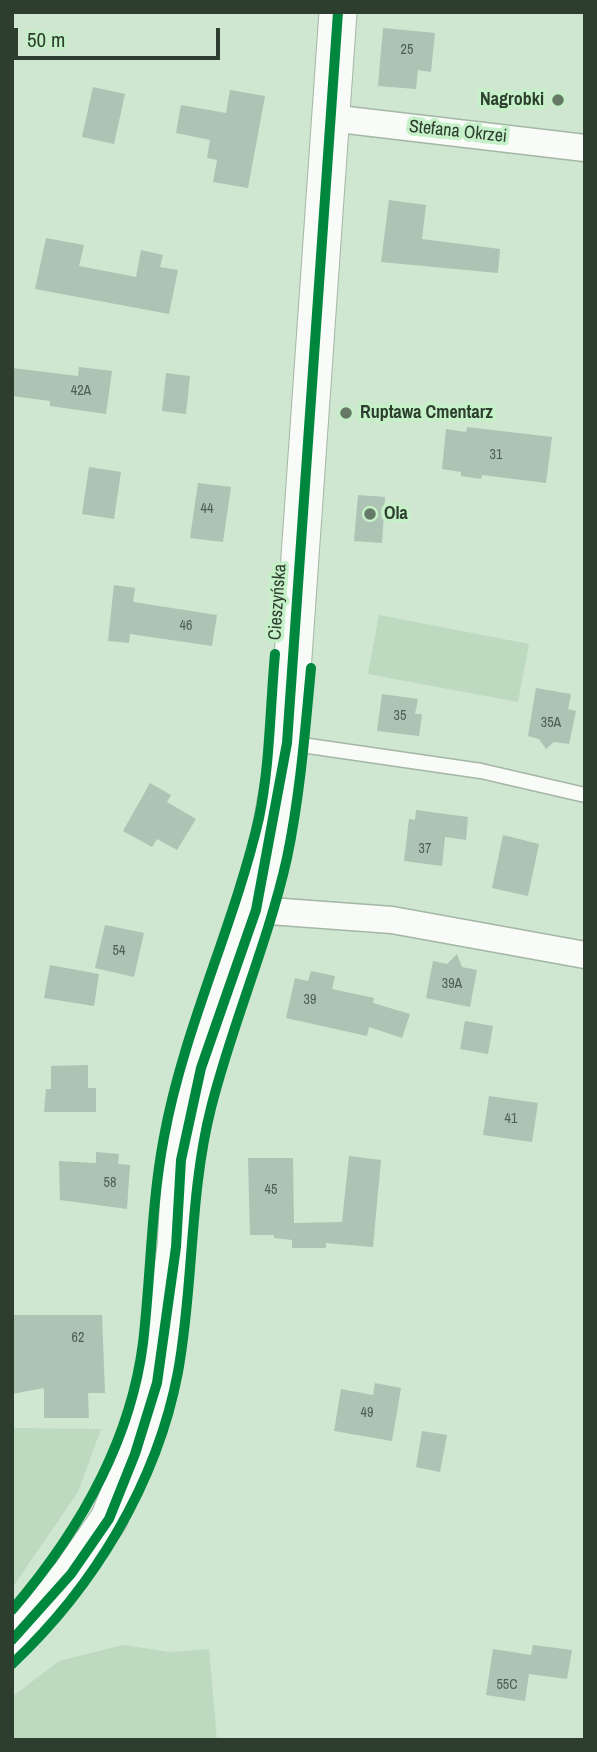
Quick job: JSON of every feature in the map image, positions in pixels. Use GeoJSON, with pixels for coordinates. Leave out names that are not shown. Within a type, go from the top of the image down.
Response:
{"type":"FeatureCollection","features":[{"type":"Feature","properties":{"kind":"main road","name":"Cieszyńska"},"geometry":{"type":"LineString","coordinates":[[12,1640],[71,1574],[109,1519],[135,1454],[157,1383],[176,1247],[181,1160],[201,1068],[256,910],[287,743],[338,12]]}},
{"type":"Feature","properties":{"kind":"street","name":"Stefana Okrzei"},"geometry":{"type":"LineString","coordinates":[[330,118],[585,148]]}},
{"type":"Feature","properties":{"kind":"street"},"geometry":{"type":"LineString","coordinates":[[256,910],[392,920],[585,955]]}},
{"type":"Feature","properties":{"kind":"lane"},"geometry":{"type":"LineString","coordinates":[[287,743],[481,771],[585,795]]}},
{"type":"Feature","properties":{"kind":"green space"},"geometry":{"type":"Polygon","coordinates":[[[379,615],[529,644],[518,702],[368,674],[379,615]]]}},
{"type":"Feature","properties":{"kind":"green space"},"geometry":{"type":"Polygon","coordinates":[[[12,1428],[101,1429],[78,1492],[12,1588],[12,1428]]]}},
{"type":"Feature","properties":{"kind":"green space"},"geometry":{"type":"Polygon","coordinates":[[[123,1645],[170,1652],[209,1649],[217,1740],[12,1740],[12,1697],[59,1661],[123,1645]]]}},
{"type":"Feature","properties":{"kind":"building"},"geometry":{"type":"Polygon","coordinates":[[[383,28],[435,33],[431,72],[418,70],[416,89],[378,86],[383,28]]]}},
{"type":"Feature","properties":{"kind":"building"},"geometry":{"type":"Polygon","coordinates":[[[93,87],[125,94],[114,144],[82,137],[93,87]]]}},
{"type":"Feature","properties":{"kind":"building"},"geometry":{"type":"Polygon","coordinates":[[[230,90],[265,96],[248,188],[213,182],[217,160],[207,158],[210,140],[176,133],[181,105],[226,113],[230,90]]]}},
{"type":"Feature","properties":{"kind":"building"},"geometry":{"type":"Polygon","coordinates":[[[389,200],[426,205],[422,239],[500,249],[498,273],[381,262],[389,200]]]}},
{"type":"Feature","properties":{"kind":"building"},"geometry":{"type":"Polygon","coordinates":[[[46,238],[84,245],[79,266],[136,277],[141,250],[163,255],[160,267],[178,270],[169,314],[35,289],[46,238]]]}},
{"type":"Feature","properties":{"kind":"building"},"geometry":{"type":"Polygon","coordinates":[[[79,367],[112,371],[106,414],[50,406],[50,401],[12,396],[12,368],[78,376],[79,367]]]}},
{"type":"Feature","properties":{"kind":"building"},"geometry":{"type":"Polygon","coordinates":[[[166,373],[190,376],[186,414],[162,411],[166,373]]]}},
{"type":"Feature","properties":{"kind":"building"},"geometry":{"type":"Polygon","coordinates":[[[467,427],[552,437],[546,483],[482,475],[481,479],[442,469],[446,429],[466,432],[467,427]]]}},
{"type":"Feature","properties":{"kind":"building"},"geometry":{"type":"Polygon","coordinates":[[[89,467],[121,472],[114,519],[82,514],[89,467]]]}},
{"type":"Feature","properties":{"kind":"building"},"geometry":{"type":"Polygon","coordinates":[[[198,483],[231,487],[223,542],[190,538],[198,483]]]}},
{"type":"Feature","properties":{"kind":"building","name":"Ola"},"geometry":{"type":"Polygon","coordinates":[[[358,495],[385,497],[382,543],[354,541],[358,495]]]}},
{"type":"Feature","properties":{"kind":"building"},"geometry":{"type":"Polygon","coordinates":[[[114,585],[135,588],[133,602],[217,615],[212,646],[130,634],[129,643],[108,641],[114,585]]]}},
{"type":"Feature","properties":{"kind":"building"},"geometry":{"type":"Polygon","coordinates":[[[536,688],[571,694],[568,709],[576,711],[569,744],[554,742],[546,749],[539,739],[528,736],[536,688]]]}},
{"type":"Feature","properties":{"kind":"building"},"geometry":{"type":"Polygon","coordinates":[[[382,694],[418,699],[415,714],[422,714],[419,736],[377,731],[382,694]]]}},
{"type":"Feature","properties":{"kind":"building"},"geometry":{"type":"Polygon","coordinates":[[[150,783],[171,795],[167,802],[196,819],[177,850],[157,839],[152,847],[123,831],[150,783]]]}},
{"type":"Feature","properties":{"kind":"building"},"geometry":{"type":"Polygon","coordinates":[[[416,810],[468,817],[466,840],[445,837],[442,866],[404,861],[409,819],[415,820],[416,810]]]}},
{"type":"Feature","properties":{"kind":"building"},"geometry":{"type":"Polygon","coordinates":[[[503,835],[539,844],[528,896],[492,888],[503,835]]]}},
{"type":"Feature","properties":{"kind":"building"},"geometry":{"type":"Polygon","coordinates":[[[105,925],[144,933],[134,977],[95,968],[105,925]]]}},
{"type":"Feature","properties":{"kind":"building"},"geometry":{"type":"Polygon","coordinates":[[[457,954],[462,967],[477,970],[470,1007],[426,998],[433,961],[447,964],[457,954]]]}},
{"type":"Feature","properties":{"kind":"building"},"geometry":{"type":"Polygon","coordinates":[[[50,965],[99,974],[94,1006],[44,998],[50,965]]]}},
{"type":"Feature","properties":{"kind":"building"},"geometry":{"type":"Polygon","coordinates":[[[311,971],[335,976],[332,989],[374,998],[373,1003],[410,1014],[402,1038],[369,1027],[367,1036],[286,1018],[295,978],[308,981],[311,971]]]}},
{"type":"Feature","properties":{"kind":"building"},"geometry":{"type":"Polygon","coordinates":[[[465,1021],[493,1026],[488,1054],[460,1049],[465,1021]]]}},
{"type":"Feature","properties":{"kind":"building"},"geometry":{"type":"Polygon","coordinates":[[[88,1065],[88,1088],[96,1088],[96,1112],[44,1112],[46,1089],[51,1089],[51,1066],[88,1065]]]}},
{"type":"Feature","properties":{"kind":"building"},"geometry":{"type":"Polygon","coordinates":[[[489,1096],[538,1103],[532,1142],[483,1135],[489,1096]]]}},
{"type":"Feature","properties":{"kind":"building"},"geometry":{"type":"Polygon","coordinates":[[[96,1152],[119,1154],[118,1164],[130,1165],[127,1209],[60,1200],[59,1161],[96,1163],[96,1152]]]}},
{"type":"Feature","properties":{"kind":"building"},"geometry":{"type":"Polygon","coordinates":[[[349,1156],[381,1160],[373,1247],[326,1243],[326,1248],[292,1248],[292,1240],[274,1238],[274,1235],[250,1235],[248,1158],[293,1158],[294,1223],[342,1222],[349,1156]]]}},
{"type":"Feature","properties":{"kind":"building"},"geometry":{"type":"Polygon","coordinates":[[[12,1315],[102,1315],[105,1393],[88,1393],[89,1418],[44,1418],[44,1388],[12,1394],[12,1315]]]}},
{"type":"Feature","properties":{"kind":"building"},"geometry":{"type":"Polygon","coordinates":[[[375,1383],[401,1388],[392,1441],[334,1431],[341,1389],[373,1395],[375,1383]]]}},
{"type":"Feature","properties":{"kind":"building"},"geometry":{"type":"Polygon","coordinates":[[[422,1431],[447,1435],[440,1472],[416,1467],[422,1431]]]}},
{"type":"Feature","properties":{"kind":"building"},"geometry":{"type":"Polygon","coordinates":[[[533,1645],[572,1650],[567,1679],[529,1674],[525,1701],[486,1695],[493,1649],[531,1655],[533,1645]]]}},
{"type":"Feature","properties":{"kind":"cycle path"},"geometry":{"type":"LineString","coordinates":[[12,1640],[71,1574],[109,1519],[135,1454],[157,1383],[176,1247],[181,1160],[201,1068],[256,910],[287,743],[338,12]]}},
{"type":"Feature","properties":{"kind":"cycle path"},"geometry":{"type":"LineString","coordinates":[[12,1610],[58,1551],[97,1486],[113,1452],[136,1381],[143,1343],[156,1188],[164,1137],[184,1056],[249,858],[259,818],[268,757],[275,654]]}},
{"type":"Feature","properties":{"kind":"cycle path"},"geometry":{"type":"LineString","coordinates":[[12,1664],[70,1602],[118,1531],[155,1454],[168,1413],[183,1339],[204,1141],[229,1045],[270,921],[287,858],[299,788],[311,668]]}},
{"type":"Feature","properties":{"kind":"place","name":"Nagrobki"},"geometry":{"type":"Point","coordinates":[558,100]}},
{"type":"Feature","properties":{"kind":"place","name":"Ruptawa Cmentarz"},"geometry":{"type":"Point","coordinates":[346,413]}},
{"type":"Feature","properties":{"kind":"place","name":"Ola"},"geometry":{"type":"Point","coordinates":[370,514]}}]}
